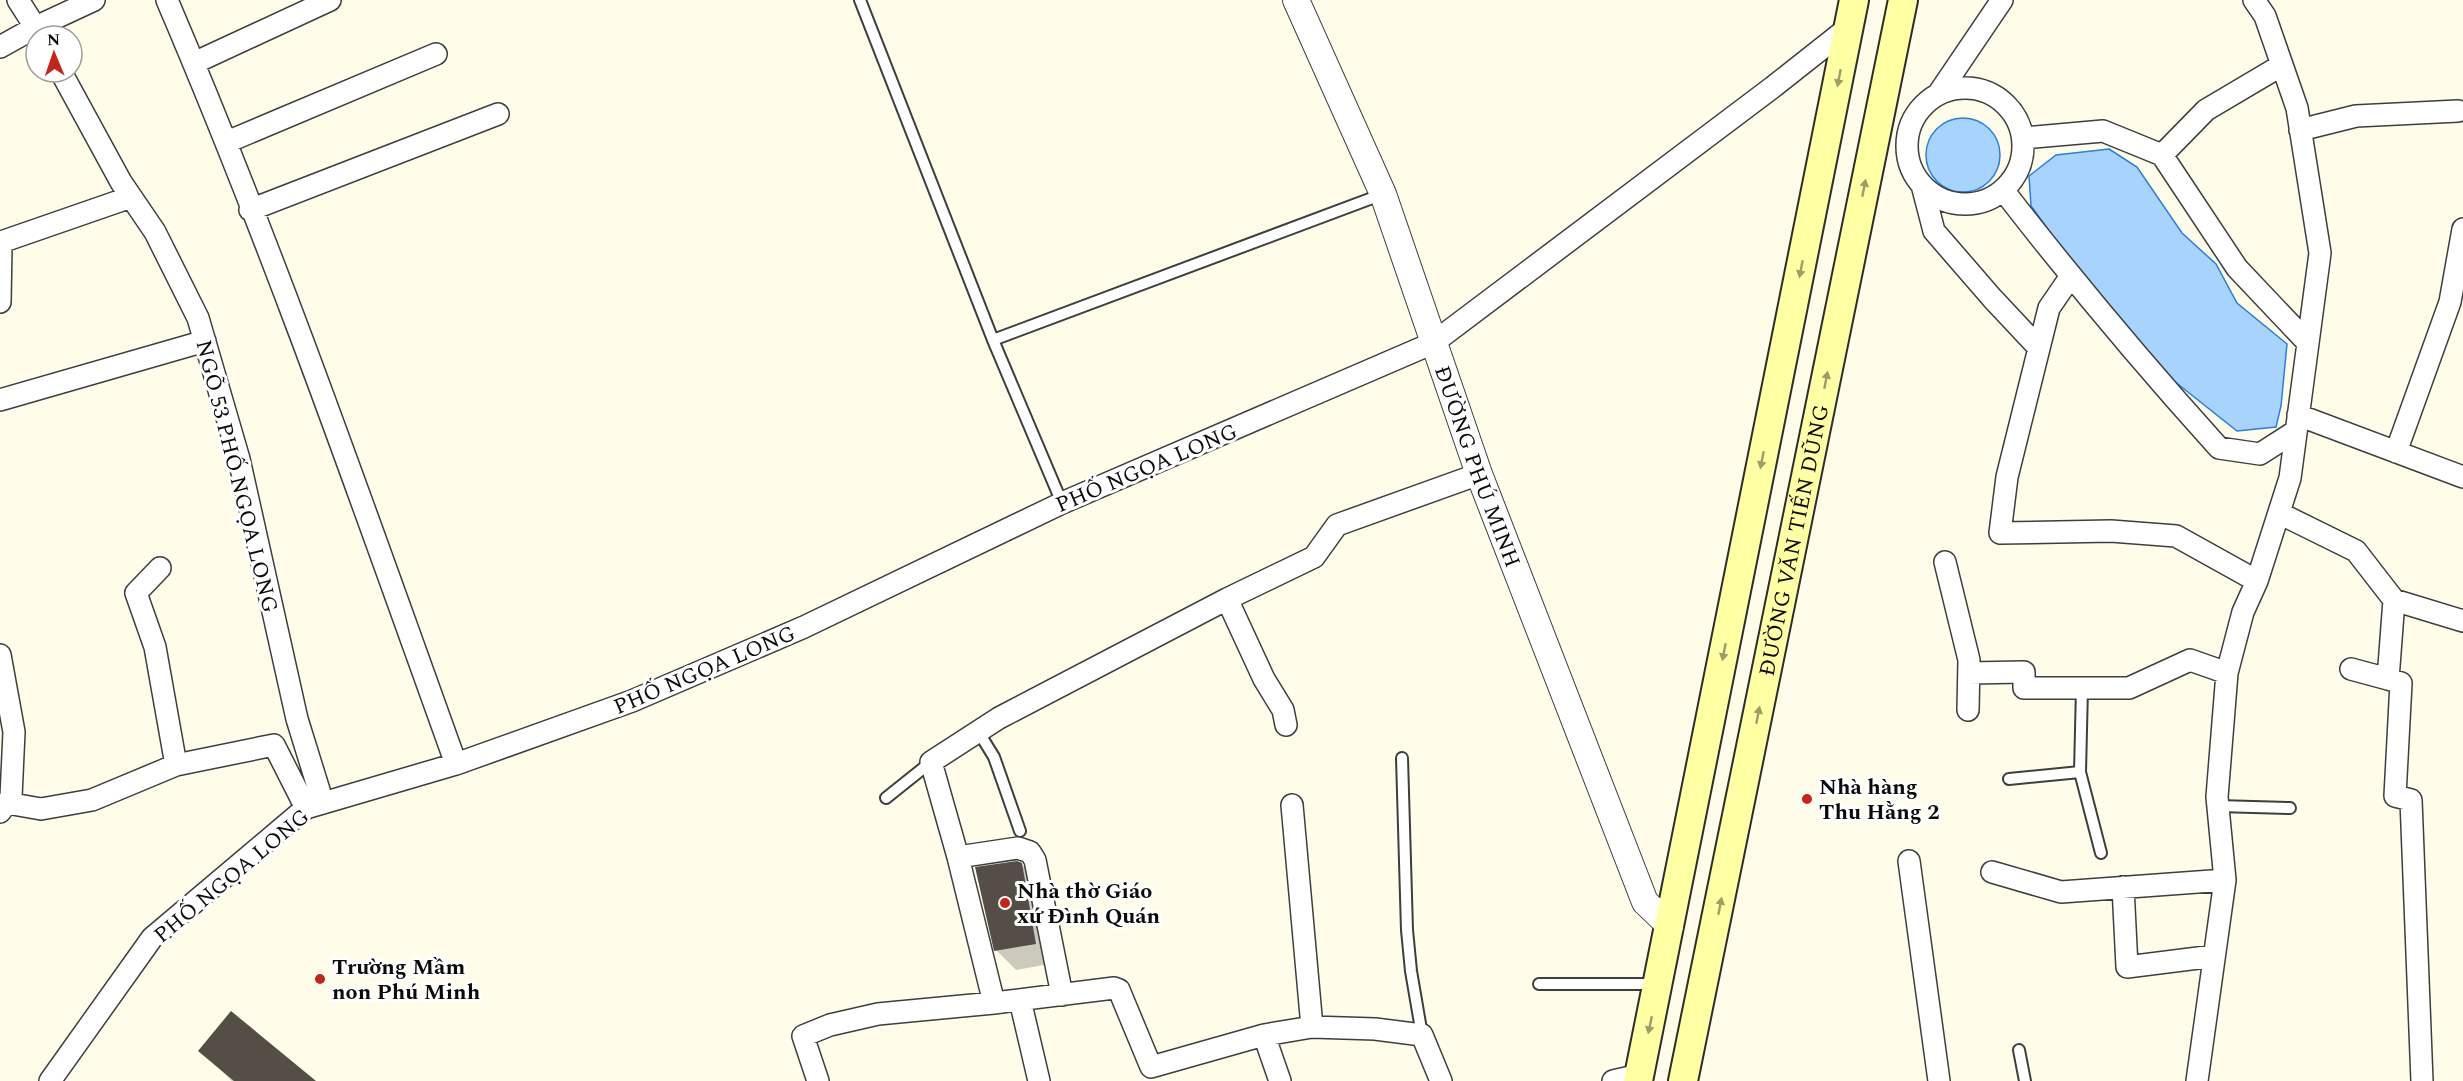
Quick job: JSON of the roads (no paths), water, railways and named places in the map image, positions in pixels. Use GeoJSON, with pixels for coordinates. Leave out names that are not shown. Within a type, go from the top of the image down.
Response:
{"type":"FeatureCollection","features":[{"type":"Feature","properties":{"kind":"main road","name":"ĐƯỜNG VĂN TIẾN DŨNG"},"geometry":{"type":"LineString","coordinates":[[1630,1079],[1659,984],[1854,0]]}},
{"type":"Feature","properties":{"kind":"main road","name":"ĐƯỜNG VĂN TIẾN DŨNG"},"geometry":{"type":"LineString","coordinates":[[1683,1081],[1903,0]]}},
{"type":"Feature","properties":{"kind":"street"},"geometry":{"type":"LineString","coordinates":[[18,0],[34,24]]}},
{"type":"Feature","properties":{"kind":"street"},"geometry":{"type":"LineString","coordinates":[[51,24],[94,0]]}},
{"type":"Feature","properties":{"kind":"street"},"geometry":{"type":"LineString","coordinates":[[167,0],[228,142],[250,210],[335,428],[456,764]]}},
{"type":"Feature","properties":{"kind":"street"},"geometry":{"type":"LineString","coordinates":[[194,63],[330,0]]}},
{"type":"Feature","properties":{"kind":"street","name":"ĐƯỜNG PHÚ MINH"},"geometry":{"type":"LineString","coordinates":[[1296,0],[1383,194],[1479,474],[1645,902],[1670,926]]}},
{"type":"Feature","properties":{"kind":"street"},"geometry":{"type":"LineString","coordinates":[[2002,0],[1940,93],[1923,105],[1911,122],[1906,144],[1910,166],[1922,185],[1934,231],[2038,347]]}},
{"type":"Feature","properties":{"kind":"street"},"geometry":{"type":"LineString","coordinates":[[2197,1081],[2224,880],[2218,806],[2227,673],[2243,612],[2257,581],[2290,478],[2320,253],[2297,108],[2265,16],[2254,0]]}},
{"type":"Feature","properties":{"kind":"street","name":"PHỐ NGỌA LONG"},"geometry":{"type":"LineString","coordinates":[[50,1081],[152,938],[314,806],[456,764],[632,701],[804,627],[1062,503],[1433,343],[1773,87],[1849,27]]}},
{"type":"Feature","properties":{"kind":"street"},"geometry":{"type":"LineString","coordinates":[[0,47],[24,37]]}},
{"type":"Feature","properties":{"kind":"street"},"geometry":{"type":"LineString","coordinates":[[228,142],[436,54]]}},
{"type":"Feature","properties":{"kind":"street"},"geometry":{"type":"LineString","coordinates":[[2162,155],[2206,110],[2282,65]]}},
{"type":"Feature","properties":{"kind":"street","name":"NGÕ 53 PHỐ NGỌA LONG"},"geometry":{"type":"LineString","coordinates":[[68,84],[131,197],[155,232],[198,318],[239,459],[314,806]]}},
{"type":"Feature","properties":{"kind":"street"},"geometry":{"type":"LineString","coordinates":[[1922,185],[1940,198],[1962,204],[1984,201],[2004,190],[2016,176],[2023,158],[2024,138],[2014,112],[1993,94],[1966,87],[1940,93]]}},
{"type":"Feature","properties":{"kind":"street"},"geometry":{"type":"LineString","coordinates":[[1884,92],[1911,122]]}},
{"type":"Feature","properties":{"kind":"street"},"geometry":{"type":"LineString","coordinates":[[2300,130],[2356,116],[2458,111]]}},
{"type":"Feature","properties":{"kind":"street"},"geometry":{"type":"LineString","coordinates":[[250,210],[498,114]]}},
{"type":"Feature","properties":{"kind":"street"},"geometry":{"type":"LineString","coordinates":[[2024,138],[2103,131],[2162,155],[2237,268],[2308,343]]}},
{"type":"Feature","properties":{"kind":"street"},"geometry":{"type":"LineString","coordinates":[[2004,190],[2071,276],[2159,382],[2219,448],[2260,454],[2297,423]]}},
{"type":"Feature","properties":{"kind":"street"},"geometry":{"type":"LineString","coordinates":[[0,302],[1,248],[4,241],[131,197]]}},
{"type":"Feature","properties":{"kind":"street"},"geometry":{"type":"LineString","coordinates":[[2396,452],[2451,302],[2463,229]]}},
{"type":"Feature","properties":{"kind":"street"},"geometry":{"type":"LineString","coordinates":[[2071,276],[2049,308],[2038,347],[2007,477],[2000,533],[2111,531],[2176,537],[2257,581]]}},
{"type":"Feature","properties":{"kind":"street"},"geometry":{"type":"LineString","coordinates":[[0,400],[205,341]]}},
{"type":"Feature","properties":{"kind":"street"},"geometry":{"type":"LineString","coordinates":[[2297,423],[2396,452],[2463,477]]}},
{"type":"Feature","properties":{"kind":"street"},"geometry":{"type":"LineString","coordinates":[[994,1003],[958,857],[931,762],[978,730],[1227,599],[1314,557],[1337,525],[1479,474]]}},
{"type":"Feature","properties":{"kind":"street"},"geometry":{"type":"LineString","coordinates":[[2279,513],[2356,551],[2394,600],[2463,621]]}},
{"type":"Feature","properties":{"kind":"street"},"geometry":{"type":"LineString","coordinates":[[1945,562],[1969,660],[1968,710]]}},
{"type":"Feature","properties":{"kind":"street"},"geometry":{"type":"LineString","coordinates":[[160,568],[136,593],[155,646],[176,765]]}},
{"type":"Feature","properties":{"kind":"street"},"geometry":{"type":"LineString","coordinates":[[1227,599],[1264,679],[1283,710],[1286,725]]}},
{"type":"Feature","properties":{"kind":"street"},"geometry":{"type":"LineString","coordinates":[[2388,679],[2394,600]]}},
{"type":"Feature","properties":{"kind":"street"},"geometry":{"type":"LineString","coordinates":[[0,655],[14,732],[11,797],[3,807]]}},
{"type":"Feature","properties":{"kind":"street"},"geometry":{"type":"LineString","coordinates":[[1969,673],[2024,672],[2024,688],[2129,688],[2190,660],[2227,673]]}},
{"type":"Feature","properties":{"kind":"street"},"geometry":{"type":"LineString","coordinates":[[2351,669],[2400,683],[2395,796],[2411,800],[2422,1081]]}},
{"type":"Feature","properties":{"kind":"street"},"geometry":{"type":"LineString","coordinates":[[3,807],[41,809],[92,800],[176,765],[274,745],[314,806]]}},
{"type":"Feature","properties":{"kind":"street"},"geometry":{"type":"LineString","coordinates":[[1292,806],[1312,1028]]}},
{"type":"Feature","properties":{"kind":"street"},"geometry":{"type":"LineString","coordinates":[[958,857],[1018,848],[1026,849],[1033,855],[1062,995]]}},
{"type":"Feature","properties":{"kind":"street"},"geometry":{"type":"LineString","coordinates":[[1909,861],[1939,1081]]}},
{"type":"Feature","properties":{"kind":"street"},"geometry":{"type":"LineString","coordinates":[[1992,873],[2061,892],[2224,880]]}},
{"type":"Feature","properties":{"kind":"street"},"geometry":{"type":"LineString","coordinates":[[2123,887],[2127,967],[2214,956]]}},
{"type":"Feature","properties":{"kind":"street"},"geometry":{"type":"LineString","coordinates":[[818,1081],[803,1035],[830,1025],[878,1014],[1114,988],[1119,990],[1149,1064],[1153,1068],[1264,1035],[1312,1028],[1375,1029],[1422,1035],[1441,1081]]}},
{"type":"Feature","properties":{"kind":"street"},"geometry":{"type":"LineString","coordinates":[[1020,1000],[1039,1081]]}},
{"type":"Feature","properties":{"kind":"street"},"geometry":{"type":"LineString","coordinates":[[1264,1035],[1281,1081]]}},
{"type":"Feature","properties":{"kind":"lane"},"geometry":{"type":"LineString","coordinates":[[860,0],[993,340],[1062,503]]}},
{"type":"Feature","properties":{"kind":"lane"},"geometry":{"type":"LineString","coordinates":[[993,340],[1383,194]]}},
{"type":"Feature","properties":{"kind":"lane"},"geometry":{"type":"LineString","coordinates":[[2082,688],[2080,772],[2101,853]]}},
{"type":"Feature","properties":{"kind":"lane"},"geometry":{"type":"LineString","coordinates":[[978,730],[994,757],[1020,831]]}},
{"type":"Feature","properties":{"kind":"lane"},"geometry":{"type":"LineString","coordinates":[[1402,758],[1407,930],[1422,1035]]}},
{"type":"Feature","properties":{"kind":"lane"},"geometry":{"type":"LineString","coordinates":[[886,798],[931,762]]}},
{"type":"Feature","properties":{"kind":"lane"},"geometry":{"type":"LineString","coordinates":[[2009,779],[2080,772]]}},
{"type":"Feature","properties":{"kind":"lane"},"geometry":{"type":"LineString","coordinates":[[2218,806],[2290,808]]}},
{"type":"Feature","properties":{"kind":"lane"},"geometry":{"type":"LineString","coordinates":[[1539,984],[1659,984]]}},
{"type":"Feature","properties":{"kind":"lane"},"geometry":{"type":"LineString","coordinates":[[2019,1050],[2025,1081]]}},
{"type":"Feature","properties":{"kind":"water"},"geometry":{"type":"Polygon","coordinates":[[[1963,118],[1977,121],[1989,129],[1997,141],[2000,155],[1997,169],[1989,181],[1977,189],[1963,192],[1949,189],[1937,181],[1929,169],[1926,155],[1929,141],[1937,129],[1949,121],[1963,118]]]}},
{"type":"Feature","properties":{"kind":"water"},"geometry":{"type":"Polygon","coordinates":[[[2109,149],[2137,167],[2182,233],[2216,264],[2237,303],[2287,344],[2281,406],[2276,427],[2237,431],[2164,373],[2104,306],[2031,206],[2029,176],[2056,155],[2109,149]]]}},
{"type":"Feature","properties":{"kind":"place","name":"Nhà hàng Thu Hằng 2"},"geometry":{"type":"Point","coordinates":[1807,799]}},
{"type":"Feature","properties":{"kind":"place","name":"Nhà thờ Giáo xứ Đình Quán"},"geometry":{"type":"Point","coordinates":[1005,903]}},
{"type":"Feature","properties":{"kind":"place","name":"Trường Mầm non Phú Minh"},"geometry":{"type":"Point","coordinates":[320,979]}}]}
